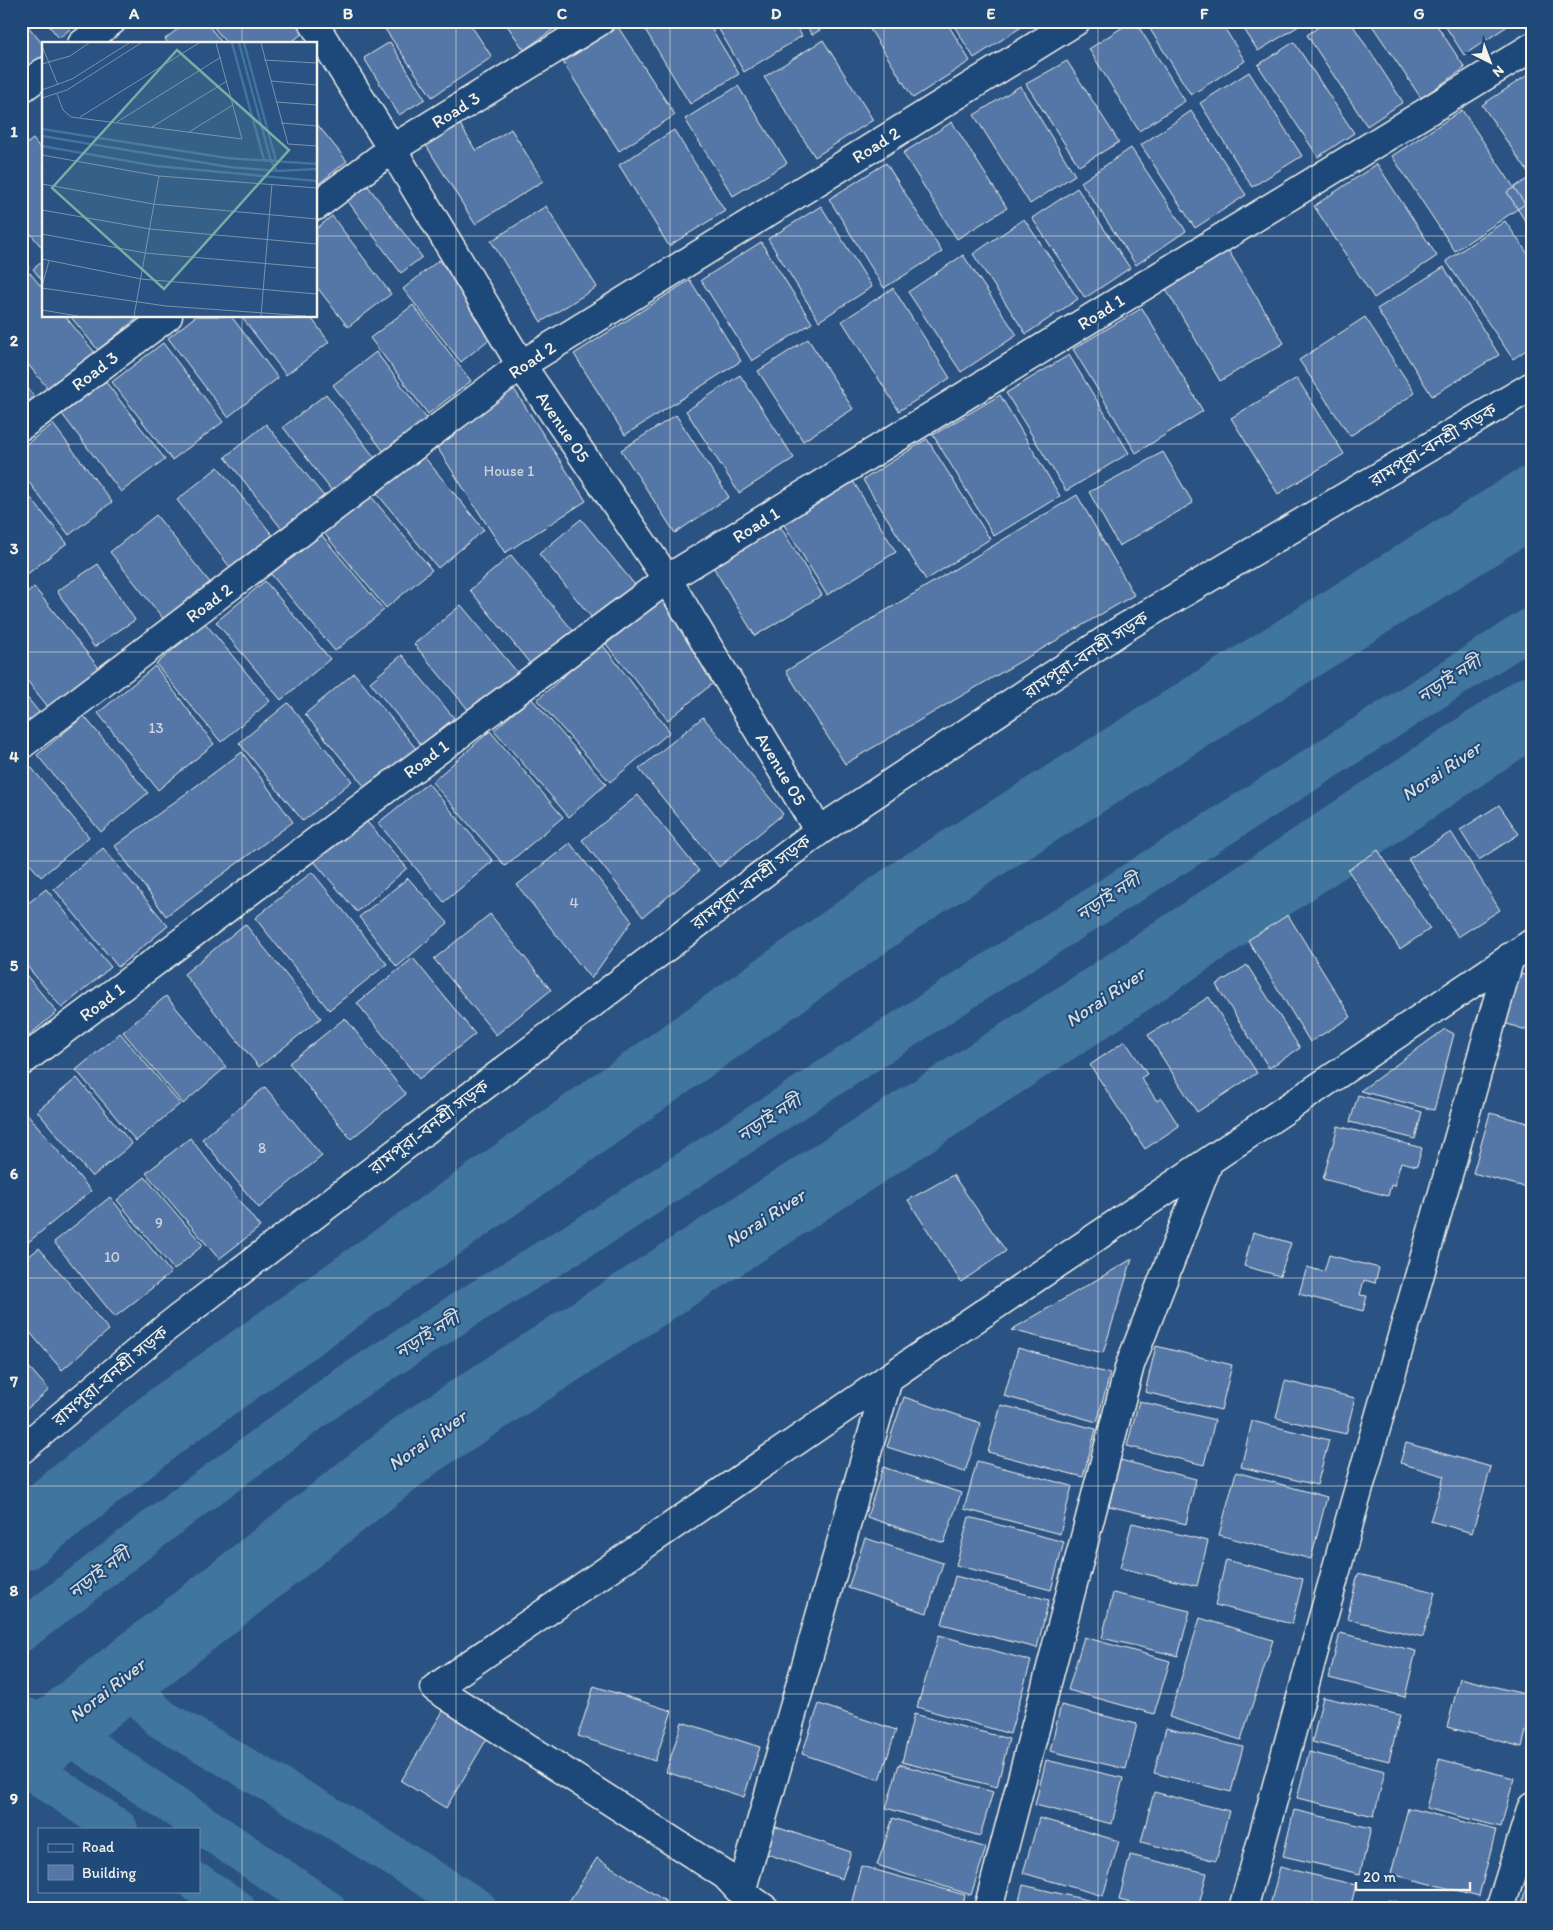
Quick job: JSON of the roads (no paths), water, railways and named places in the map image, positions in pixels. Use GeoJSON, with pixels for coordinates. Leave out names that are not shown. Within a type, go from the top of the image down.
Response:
{"type":"FeatureCollection","features":[{"type":"Feature","properties":{"kind":"street"},"geometry":{"type":"LineString","coordinates":[[85,42],[112,21]]}},
{"type":"Feature","properties":{"kind":"street","name":"Avenue 05"},"geometry":{"type":"LineString","coordinates":[[312,21],[392,149],[521,366],[667,579],[819,831]]}},
{"type":"Feature","properties":{"kind":"street","name":"Road 3"},"geometry":{"type":"LineString","coordinates":[[318,204],[392,149],[600,21]]}},
{"type":"Feature","properties":{"kind":"street","name":"Road 2"},"geometry":{"type":"LineString","coordinates":[[21,746],[521,366],[1076,21]]}},
{"type":"Feature","properties":{"kind":"street","name":"Road 1"},"geometry":{"type":"LineString","coordinates":[[21,1062],[667,579],[1532,48]]}},
{"type":"Feature","properties":{"kind":"street"},"geometry":{"type":"LineString","coordinates":[[21,89],[42,73]]}},
{"type":"Feature","properties":{"kind":"street","name":"Road 3"},"geometry":{"type":"LineString","coordinates":[[21,426],[165,318]]}},
{"type":"Feature","properties":{"kind":"street","name":"রামপুরা-বনশ্রী সড়ক"},"geometry":{"type":"LineString","coordinates":[[21,1450],[167,1328],[819,831],[1124,628],[1532,386]]}},
{"type":"Feature","properties":{"kind":"street"},"geometry":{"type":"LineString","coordinates":[[765,1909],[741,1892],[725,1876],[435,1688],[1521,950]]}},
{"type":"Feature","properties":{"kind":"street"},"geometry":{"type":"LineString","coordinates":[[1243,1909],[1353,1507],[1521,950]]}},
{"type":"Feature","properties":{"kind":"street"},"geometry":{"type":"LineString","coordinates":[[988,1909],[1130,1365],[1209,1161]]}},
{"type":"Feature","properties":{"kind":"street"},"geometry":{"type":"LineString","coordinates":[[741,1892],[888,1379]]}},
{"type":"Feature","properties":{"kind":"street"},"geometry":{"type":"LineString","coordinates":[[1500,1909],[1532,1807]]}},
{"type":"Feature","properties":{"kind":"waterway","name":"Norai River"},"geometry":{"type":"LineString","coordinates":[[21,1536],[171,1417],[914,890],[1532,501]]}},
{"type":"Feature","properties":{"kind":"waterway","name":"নড়াই নদী"},"geometry":{"type":"LineString","coordinates":[[21,1632],[185,1505],[343,1388],[465,1309],[607,1223],[1001,966],[1532,627]]}},
{"type":"Feature","properties":{"kind":"waterway","name":"Norai River"},"geometry":{"type":"LineString","coordinates":[[21,1758],[419,1443],[1104,998],[1532,710]]}},
{"type":"Feature","properties":{"kind":"waterway"},"geometry":{"type":"LineString","coordinates":[[21,1758],[122,1678],[160,1718],[339,1822],[478,1909]]}},
{"type":"Feature","properties":{"kind":"waterway"},"geometry":{"type":"LineString","coordinates":[[21,1716],[61,1729],[326,1909]]}},
{"type":"Feature","properties":{"kind":"waterway"},"geometry":{"type":"LineString","coordinates":[[21,1763],[117,1828]]}},
{"type":"Feature","properties":{"kind":"waterway"},"geometry":{"type":"LineString","coordinates":[[200,1885],[236,1909]]}}]}
